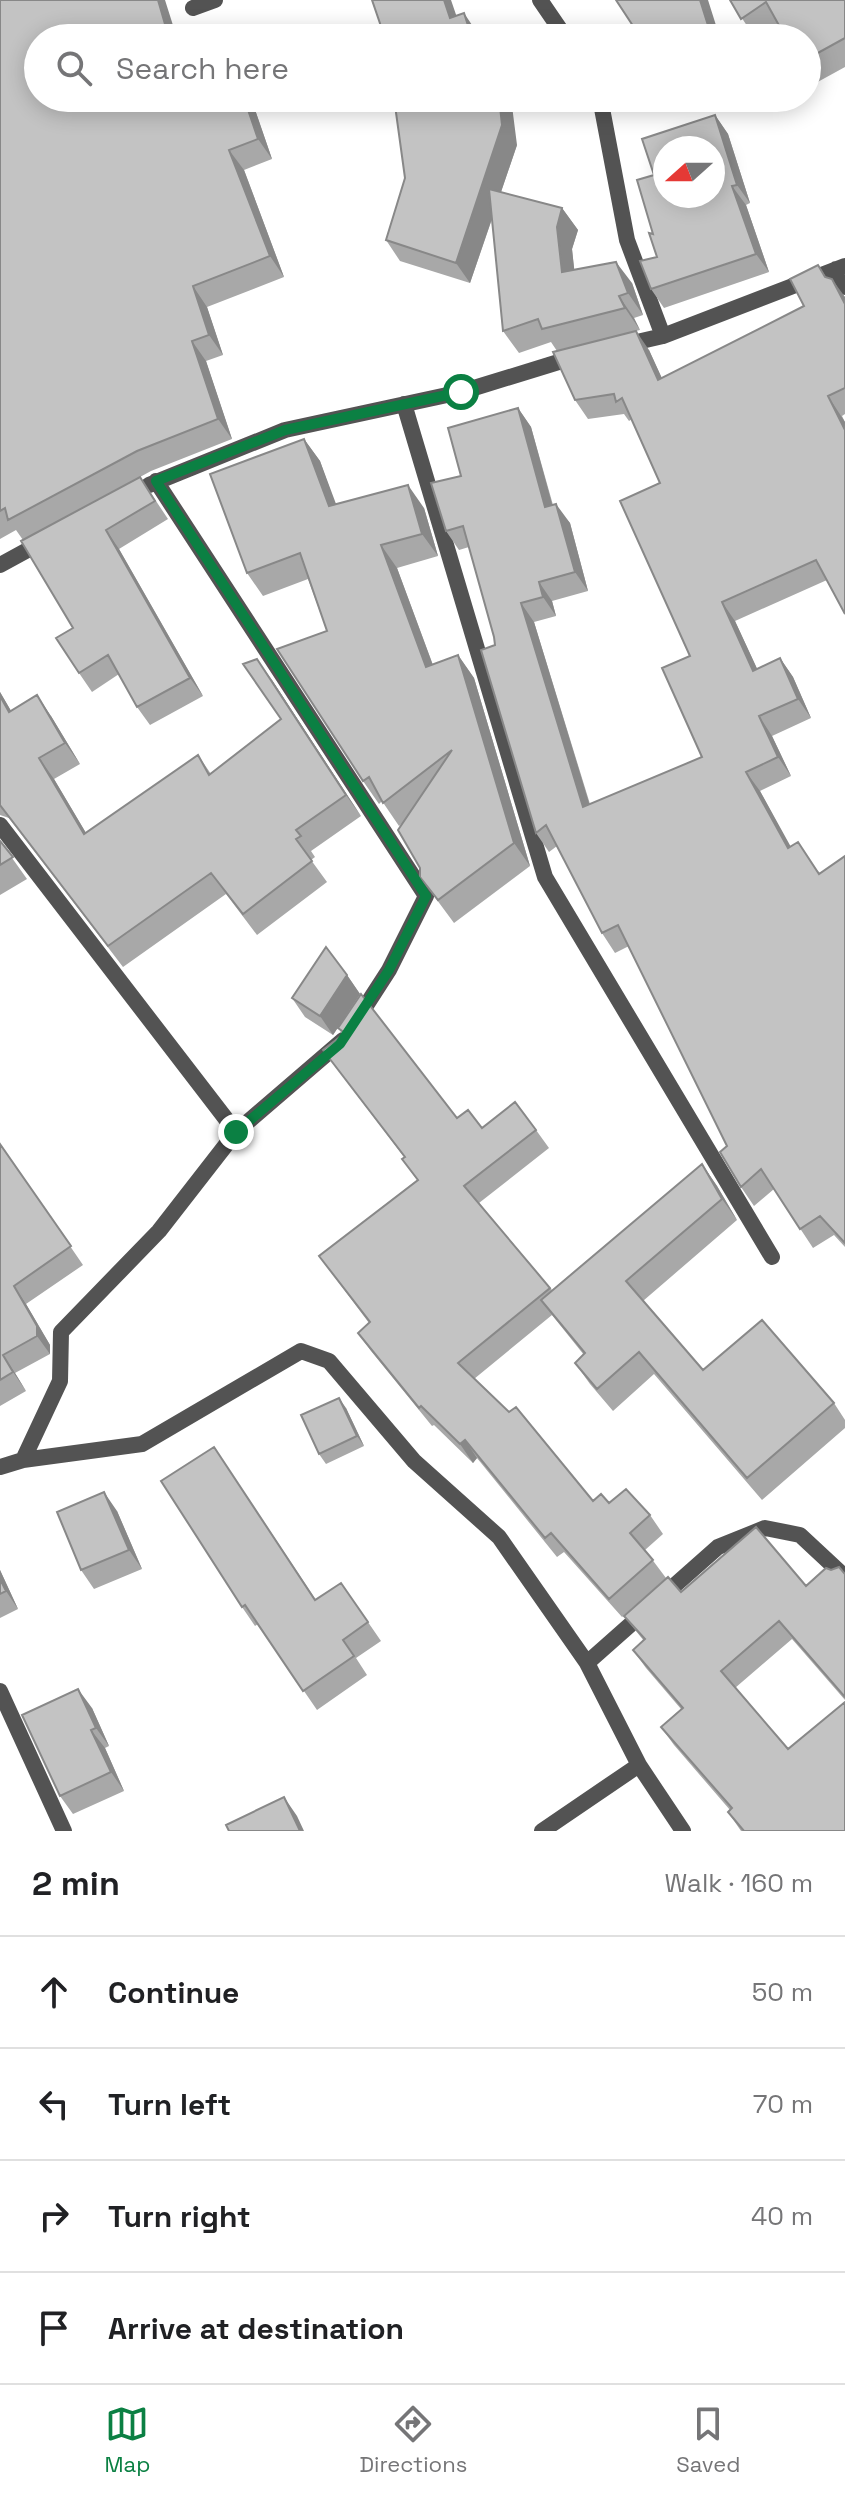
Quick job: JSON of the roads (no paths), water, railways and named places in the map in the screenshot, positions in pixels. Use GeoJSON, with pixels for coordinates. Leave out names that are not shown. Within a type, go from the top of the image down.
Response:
{"type":"FeatureCollection","features":[{"type":"Feature","properties":{"kind":"street"},"geometry":{"type":"LineString","coordinates":[[193,8],[215,0]]}},
{"type":"Feature","properties":{"kind":"street"},"geometry":{"type":"LineString","coordinates":[[540,0],[556,24]]}},
{"type":"Feature","properties":{"kind":"street"},"geometry":{"type":"LineString","coordinates":[[603,112],[627,240],[663,336]]}},
{"type":"Feature","properties":{"kind":"street"},"geometry":{"type":"LineString","coordinates":[[130,495],[156,481],[285,430],[461,392],[602,350],[663,336],[840,267],[845,287]]}},
{"type":"Feature","properties":{"kind":"street"},"geometry":{"type":"LineString","coordinates":[[404,404],[545,877],[772,1257]]}},
{"type":"Feature","properties":{"kind":"street"},"geometry":{"type":"LineString","coordinates":[[23,1460],[60,1381],[61,1332],[159,1231],[236,1132],[340,1044],[389,970],[426,896],[156,481]]}},
{"type":"Feature","properties":{"kind":"street"},"geometry":{"type":"LineString","coordinates":[[0,565],[65,529]]}},
{"type":"Feature","properties":{"kind":"street"},"geometry":{"type":"LineString","coordinates":[[0,825],[236,1132]]}},
{"type":"Feature","properties":{"kind":"street"},"geometry":{"type":"LineString","coordinates":[[0,1467],[23,1460],[142,1444],[301,1351],[329,1361],[414,1461],[499,1537],[587,1663],[639,1765],[683,1831]]}},
{"type":"Feature","properties":{"kind":"street"},"geometry":{"type":"LineString","coordinates":[[587,1663],[718,1547],[765,1528],[800,1535],[845,1577]]}},
{"type":"Feature","properties":{"kind":"street"},"geometry":{"type":"LineString","coordinates":[[0,1691],[64,1831]]}},
{"type":"Feature","properties":{"kind":"street"},"geometry":{"type":"LineString","coordinates":[[542,1831],[639,1765]]}}]}
